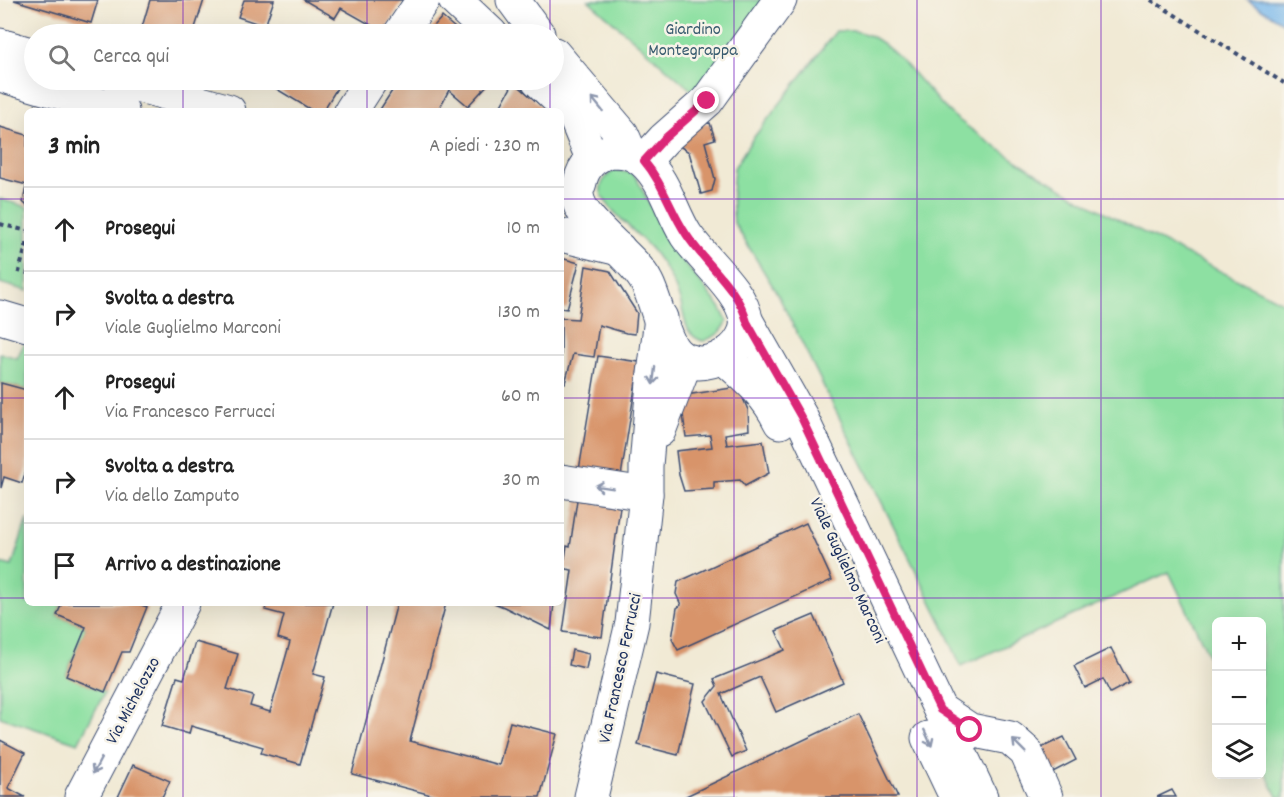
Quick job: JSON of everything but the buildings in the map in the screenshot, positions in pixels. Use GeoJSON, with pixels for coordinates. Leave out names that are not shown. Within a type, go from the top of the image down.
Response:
{"type":"FeatureCollection","features":[{"type":"Feature","properties":{"kind":"main road"},"geometry":{"type":"LineString","coordinates":[[407,24],[423,0]]}},
{"type":"Feature","properties":{"kind":"main road"},"geometry":{"type":"LineString","coordinates":[[455,0],[480,24]]}},
{"type":"Feature","properties":{"kind":"main road"},"geometry":{"type":"LineString","coordinates":[[513,0],[531,24]]}},
{"type":"Feature","properties":{"kind":"main road"},"geometry":{"type":"LineString","coordinates":[[564,66],[622,134],[637,157],[657,176],[686,235],[736,296],[743,309],[747,322],[736,348],[723,357],[705,364],[691,361],[677,354],[666,340],[661,318],[646,281],[619,249],[569,198],[592,159],[609,151],[637,157],[664,139],[707,101],[780,0]]}},
{"type":"Feature","properties":{"kind":"main road"},"geometry":{"type":"LineString","coordinates":[[0,45],[24,52]]}},
{"type":"Feature","properties":{"kind":"main road"},"geometry":{"type":"LineString","coordinates":[[0,75],[24,82]]}},
{"type":"Feature","properties":{"kind":"main road"},"geometry":{"type":"LineString","coordinates":[[564,89],[592,159]]}},
{"type":"Feature","properties":{"kind":"main road"},"geometry":{"type":"LineString","coordinates":[[51,90],[112,108]]}},
{"type":"Feature","properties":{"kind":"main road"},"geometry":{"type":"LineString","coordinates":[[154,90],[218,108]]}},
{"type":"Feature","properties":{"kind":"main road"},"geometry":{"type":"LineString","coordinates":[[353,108],[365,90]]}},
{"type":"Feature","properties":{"kind":"main road"},"geometry":{"type":"LineString","coordinates":[[549,90],[574,114]]}},
{"type":"Feature","properties":{"kind":"main road"},"geometry":{"type":"LineString","coordinates":[[564,236],[619,249]]}},
{"type":"Feature","properties":{"kind":"main road"},"geometry":{"type":"LineString","coordinates":[[0,317],[24,324]]}},
{"type":"Feature","properties":{"kind":"main road"},"geometry":{"type":"LineString","coordinates":[[646,480],[653,382],[661,318]]}},
{"type":"Feature","properties":{"kind":"main road","name":"Viale Guglielmo Marconi"},"geometry":{"type":"LineString","coordinates":[[747,322],[801,417],[981,797]]}},
{"type":"Feature","properties":{"kind":"main road","name":"Viale Guglielmo Marconi"},"geometry":{"type":"LineString","coordinates":[[723,357],[756,386],[773,407],[956,797]]}},
{"type":"Feature","properties":{"kind":"main road"},"geometry":{"type":"LineString","coordinates":[[646,480],[682,371],[691,361]]}},
{"type":"Feature","properties":{"kind":"main road"},"geometry":{"type":"LineString","coordinates":[[564,481],[646,480]]}},
{"type":"Feature","properties":{"kind":"main road","name":"Via Francesco Ferrucci"},"geometry":{"type":"LineString","coordinates":[[591,797],[632,623],[646,480]]}},
{"type":"Feature","properties":{"kind":"main road","name":"Via Michelozzo"},"geometry":{"type":"LineString","coordinates":[[81,797],[181,606]]}},
{"type":"Feature","properties":{"kind":"main road"},"geometry":{"type":"LineString","coordinates":[[940,710],[970,730],[1010,738],[1026,752],[1046,797]]}},
{"type":"Feature","properties":{"kind":"path"},"geometry":{"type":"LineString","coordinates":[[1151,0],[1284,83]]}},
{"type":"Feature","properties":{"kind":"path"},"geometry":{"type":"LineString","coordinates":[[0,224],[24,230]]}},
{"type":"Feature","properties":{"kind":"path"},"geometry":{"type":"LineString","coordinates":[[24,254],[19,271],[24,272]]}},
{"type":"Feature","properties":{"kind":"green space","name":"Giardino Montegrappa"},"geometry":{"type":"Polygon","coordinates":[[[588,0],[767,0],[698,96],[588,0]]]}},
{"type":"Feature","properties":{"kind":"green space"},"geometry":{"type":"Polygon","coordinates":[[[836,31],[859,32],[873,37],[886,46],[945,108],[994,146],[1116,218],[1284,303],[1284,797],[1277,797],[1266,774],[1266,617],[1212,617],[1212,663],[1169,572],[961,666],[940,619],[777,293],[734,223],[732,196],[734,168],[751,141],[836,31]]]}},
{"type":"Feature","properties":{"kind":"green space"},"geometry":{"type":"Polygon","coordinates":[[[615,170],[632,173],[637,179],[670,245],[720,307],[727,321],[715,336],[704,341],[691,333],[686,324],[678,293],[661,262],[603,198],[601,185],[615,170]]]}},
{"type":"Feature","properties":{"kind":"green space"},"geometry":{"type":"Polygon","coordinates":[[[0,199],[24,206],[24,290],[0,283],[0,199]]]}},
{"type":"Feature","properties":{"kind":"green space"},"geometry":{"type":"Polygon","coordinates":[[[24,344],[24,389],[1,383],[0,385],[0,353],[17,358],[24,344]]]}},
{"type":"Feature","properties":{"kind":"green space"},"geometry":{"type":"Polygon","coordinates":[[[24,528],[24,606],[61,606],[57,615],[86,627],[66,675],[105,692],[78,743],[0,717],[0,563],[12,566],[24,528]]]}},
{"type":"Feature","properties":{"kind":"water"},"geometry":{"type":"Polygon","coordinates":[[[1247,0],[1284,0],[1284,25],[1281,21],[1247,0]]]}},
{"type":"Feature","properties":{"kind":"route"},"geometry":{"type":"LineString","coordinates":[[707,101],[664,139],[644,161],[657,176],[686,235],[736,296],[747,322],[801,417],[940,710],[970,730]]}}]}
